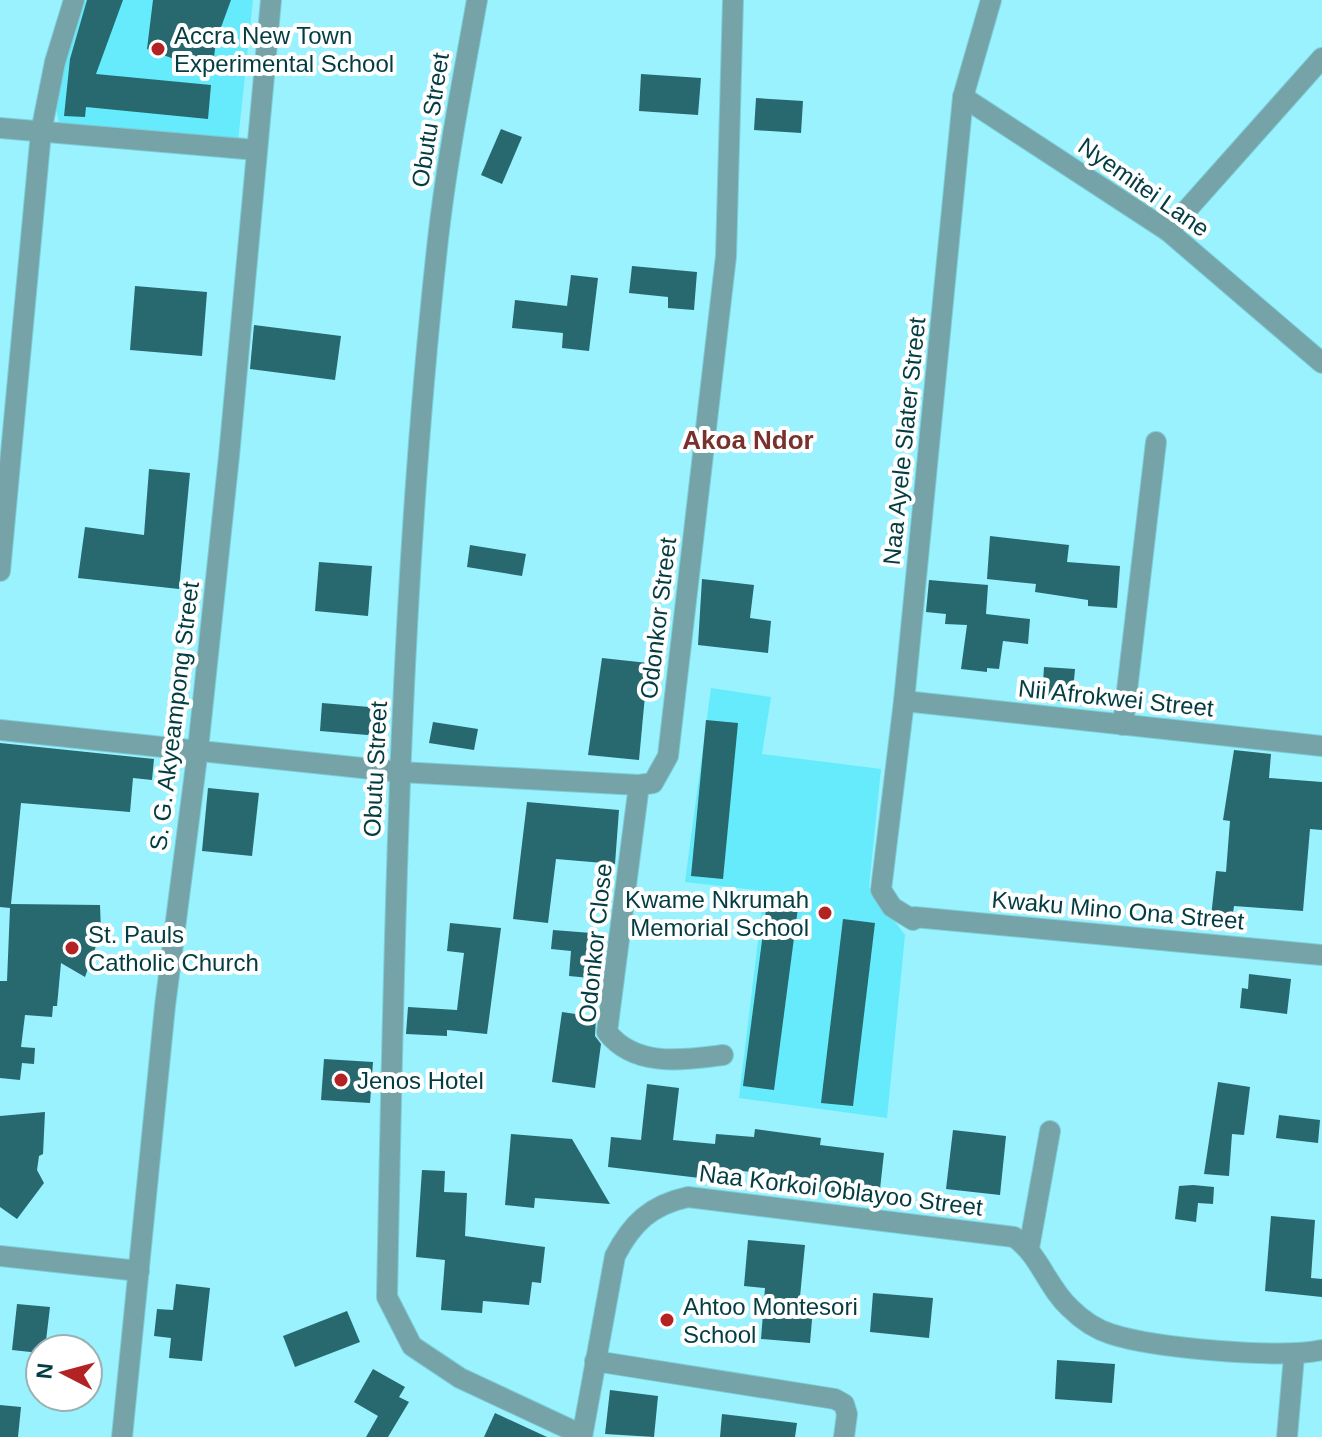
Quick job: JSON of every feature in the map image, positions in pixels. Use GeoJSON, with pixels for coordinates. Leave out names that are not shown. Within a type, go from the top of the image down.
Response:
{"type":"FeatureCollection","features":[{"type":"Feature","properties":{"kind":"street"},"geometry":{"type":"LineString","coordinates":[[0,571],[41,132],[55,62],[74,0]]}},
{"type":"Feature","properties":{"kind":"street","name":"S. G. Akyeampong Street"},"geometry":{"type":"LineString","coordinates":[[122,1437],[165,1006],[198,749],[271,0]]}},
{"type":"Feature","properties":{"kind":"street","name":"Obutu Street"},"geometry":{"type":"LineString","coordinates":[[477,0],[438,238],[417,467],[400,772],[387,1297],[412,1346],[460,1378],[582,1436]]}},
{"type":"Feature","properties":{"kind":"street","name":"Odonkor Street"},"geometry":{"type":"LineString","coordinates":[[639,785],[653,783],[668,756],[726,256],[733,0]]}},
{"type":"Feature","properties":{"kind":"street","name":"Naa Ayele Slater Street"},"geometry":{"type":"LineString","coordinates":[[913,920],[892,907],[881,890],[904,701],[963,97],[991,0]]}},
{"type":"Feature","properties":{"kind":"street"},"geometry":{"type":"LineString","coordinates":[[1168,231],[1322,58]]}},
{"type":"Feature","properties":{"kind":"street","name":"Nyemitei Lane"},"geometry":{"type":"LineString","coordinates":[[963,97],[1168,231],[1322,363]]}},
{"type":"Feature","properties":{"kind":"street"},"geometry":{"type":"LineString","coordinates":[[0,128],[257,150]]}},
{"type":"Feature","properties":{"kind":"street"},"geometry":{"type":"LineString","coordinates":[[1123,725],[1156,442]]}},
{"type":"Feature","properties":{"kind":"street","name":"Nii Afrokwei Street"},"geometry":{"type":"LineString","coordinates":[[904,701],[1322,746]]}},
{"type":"Feature","properties":{"kind":"street"},"geometry":{"type":"LineString","coordinates":[[0,730],[400,772],[639,785]]}},
{"type":"Feature","properties":{"kind":"street","name":"Odonkor Close"},"geometry":{"type":"LineString","coordinates":[[639,785],[607,1032],[615,1042],[657,1059],[723,1055]]}},
{"type":"Feature","properties":{"kind":"street","name":"Kwaku Mino Ona Street"},"geometry":{"type":"LineString","coordinates":[[913,920],[914,917],[1322,955]]}},
{"type":"Feature","properties":{"kind":"street"},"geometry":{"type":"LineString","coordinates":[[1050,1131],[1029,1248],[1067,1306],[1108,1333],[1136,1341],[1294,1356],[1322,1350]]}},
{"type":"Feature","properties":{"kind":"street","name":"Naa Korkoi Oblayoo Street"},"geometry":{"type":"LineString","coordinates":[[582,1436],[615,1256],[628,1231],[643,1215],[665,1202],[688,1197],[1014,1237],[1029,1248]]}},
{"type":"Feature","properties":{"kind":"street"},"geometry":{"type":"LineString","coordinates":[[0,1256],[139,1271]]}},
{"type":"Feature","properties":{"kind":"street"},"geometry":{"type":"LineString","coordinates":[[1287,1437],[1294,1356]]}},
{"type":"Feature","properties":{"kind":"street"},"geometry":{"type":"LineString","coordinates":[[595,1361],[835,1399],[844,1404],[845,1432]]}},
{"type":"Feature","properties":{"kind":"shaded area","name":"Accra New Town Experimental School"},"geometry":{"type":"Polygon","coordinates":[[[84,0],[253,0],[238,141],[59,122],[53,98],[84,0]]]}},
{"type":"Feature","properties":{"kind":"shaded area","name":"Kwame Nkrumah Memorial School"},"geometry":{"type":"Polygon","coordinates":[[[711,688],[771,697],[762,754],[881,769],[869,887],[905,935],[887,1118],[739,1098],[764,891],[685,882],[711,688]]]}},
{"type":"Feature","properties":{"kind":"building"},"geometry":{"type":"Polygon","coordinates":[[[87,0],[123,0],[96,74],[211,85],[208,119],[86,107],[85,117],[64,116],[70,59],[87,0]]]}},
{"type":"Feature","properties":{"kind":"building"},"geometry":{"type":"Polygon","coordinates":[[[153,0],[231,0],[216,41],[212,73],[147,49],[153,0]]]}},
{"type":"Feature","properties":{"kind":"building"},"geometry":{"type":"Polygon","coordinates":[[[641,74],[701,78],[698,115],[639,111],[641,74]]]}},
{"type":"Feature","properties":{"kind":"building"},"geometry":{"type":"Polygon","coordinates":[[[756,98],[803,101],[801,133],[754,130],[756,98]]]}},
{"type":"Feature","properties":{"kind":"building"},"geometry":{"type":"Polygon","coordinates":[[[501,129],[522,137],[502,184],[481,175],[501,129]]]}},
{"type":"Feature","properties":{"kind":"building"},"geometry":{"type":"Polygon","coordinates":[[[632,266],[697,272],[694,310],[668,308],[668,297],[629,293],[632,266]]]}},
{"type":"Feature","properties":{"kind":"building"},"geometry":{"type":"Polygon","coordinates":[[[571,275],[598,278],[589,351],[562,348],[563,333],[512,328],[515,300],[567,306],[571,275]]]}},
{"type":"Feature","properties":{"kind":"building"},"geometry":{"type":"Polygon","coordinates":[[[135,286],[207,292],[202,356],[130,350],[135,286]]]}},
{"type":"Feature","properties":{"kind":"building"},"geometry":{"type":"Polygon","coordinates":[[[254,325],[341,336],[335,380],[250,369],[254,325]]]}},
{"type":"Feature","properties":{"kind":"building"},"geometry":{"type":"Polygon","coordinates":[[[149,469],[190,473],[179,589],[78,578],[85,527],[144,535],[149,469]]]}},
{"type":"Feature","properties":{"kind":"building"},"geometry":{"type":"Polygon","coordinates":[[[990,536],[1069,545],[1067,562],[1120,566],[1117,608],[1088,606],[1088,600],[1035,592],[1036,584],[987,579],[990,536]]]}},
{"type":"Feature","properties":{"kind":"building"},"geometry":{"type":"Polygon","coordinates":[[[470,545],[526,554],[522,576],[467,567],[470,545]]]}},
{"type":"Feature","properties":{"kind":"building"},"geometry":{"type":"Polygon","coordinates":[[[319,562],[372,566],[368,616],[315,611],[319,562]]]}},
{"type":"Feature","properties":{"kind":"building"},"geometry":{"type":"Polygon","coordinates":[[[702,579],[754,585],[750,618],[771,621],[768,653],[698,645],[702,579]]]}},
{"type":"Feature","properties":{"kind":"building"},"geometry":{"type":"Polygon","coordinates":[[[929,580],[988,585],[986,614],[1030,619],[1028,644],[1003,641],[999,669],[987,668],[987,672],[961,669],[967,625],[945,624],[946,614],[926,612],[929,580]]]}},
{"type":"Feature","properties":{"kind":"building"},"geometry":{"type":"Polygon","coordinates":[[[602,658],[648,663],[639,760],[588,755],[602,658]]]}},
{"type":"Feature","properties":{"kind":"building"},"geometry":{"type":"Polygon","coordinates":[[[1044,667],[1075,669],[1072,702],[1042,699],[1044,667]]]}},
{"type":"Feature","properties":{"kind":"building"},"geometry":{"type":"Polygon","coordinates":[[[322,703],[381,708],[379,736],[320,731],[322,703]]]}},
{"type":"Feature","properties":{"kind":"building"},"geometry":{"type":"Polygon","coordinates":[[[706,720],[738,723],[723,879],[691,876],[706,720]]]}},
{"type":"Feature","properties":{"kind":"building"},"geometry":{"type":"Polygon","coordinates":[[[433,722],[478,729],[474,750],[429,743],[433,722]]]}},
{"type":"Feature","properties":{"kind":"building"},"geometry":{"type":"Polygon","coordinates":[[[0,743],[154,759],[152,780],[133,778],[130,812],[21,803],[11,904],[100,905],[101,932],[85,977],[61,963],[57,1006],[53,1006],[52,1017],[25,1015],[21,1047],[35,1048],[34,1064],[22,1063],[20,1080],[0,1078],[0,981],[7,981],[10,908],[0,907],[0,743]]]}},
{"type":"Feature","properties":{"kind":"building"},"geometry":{"type":"Polygon","coordinates":[[[1234,750],[1271,754],[1269,778],[1322,782],[1322,830],[1310,829],[1303,911],[1234,906],[1232,920],[1211,917],[1216,871],[1226,872],[1230,821],[1223,820],[1234,750]]]}},
{"type":"Feature","properties":{"kind":"building"},"geometry":{"type":"Polygon","coordinates":[[[208,788],[259,793],[252,856],[202,851],[208,788]]]}},
{"type":"Feature","properties":{"kind":"building"},"geometry":{"type":"Polygon","coordinates":[[[527,802],[619,810],[615,864],[556,859],[548,923],[513,919],[527,802]]]}},
{"type":"Feature","properties":{"kind":"building"},"geometry":{"type":"Polygon","coordinates":[[[768,895],[799,900],[774,1090],[743,1086],[768,895]]]}},
{"type":"Feature","properties":{"kind":"building"},"geometry":{"type":"Polygon","coordinates":[[[843,919],[875,923],[853,1106],[821,1103],[843,919]]]}},
{"type":"Feature","properties":{"kind":"building"},"geometry":{"type":"Polygon","coordinates":[[[450,923],[501,928],[487,1034],[447,1030],[447,1036],[406,1034],[408,1007],[457,1010],[464,953],[447,951],[450,923]]]}},
{"type":"Feature","properties":{"kind":"building"},"geometry":{"type":"Polygon","coordinates":[[[553,930],[604,934],[601,979],[569,976],[571,951],[551,949],[553,930]]]}},
{"type":"Feature","properties":{"kind":"building"},"geometry":{"type":"Polygon","coordinates":[[[1249,974],[1291,979],[1287,1014],[1240,1008],[1242,988],[1248,989],[1249,974]]]}},
{"type":"Feature","properties":{"kind":"building"},"geometry":{"type":"Polygon","coordinates":[[[562,1012],[596,1017],[595,1036],[601,1044],[595,1088],[552,1082],[562,1012]]]}},
{"type":"Feature","properties":{"kind":"building"},"geometry":{"type":"Polygon","coordinates":[[[324,1059],[373,1062],[370,1103],[321,1100],[324,1059]]]}},
{"type":"Feature","properties":{"kind":"building"},"geometry":{"type":"Polygon","coordinates":[[[1218,1082],[1250,1087],[1244,1135],[1232,1134],[1229,1176],[1204,1174],[1218,1082]]]}},
{"type":"Feature","properties":{"kind":"building"},"geometry":{"type":"Polygon","coordinates":[[[647,1084],[679,1088],[673,1140],[715,1144],[716,1134],[754,1137],[755,1129],[821,1138],[820,1145],[884,1153],[879,1198],[803,1190],[803,1195],[767,1190],[769,1174],[734,1170],[733,1182],[608,1167],[611,1137],[641,1140],[647,1084]]]}},
{"type":"Feature","properties":{"kind":"building"},"geometry":{"type":"Polygon","coordinates":[[[45,1112],[43,1154],[39,1156],[37,1170],[44,1183],[17,1219],[0,1207],[0,1116],[45,1112]]]}},
{"type":"Feature","properties":{"kind":"building"},"geometry":{"type":"Polygon","coordinates":[[[1279,1115],[1320,1120],[1318,1143],[1276,1138],[1279,1115]]]}},
{"type":"Feature","properties":{"kind":"building"},"geometry":{"type":"Polygon","coordinates":[[[953,1130],[1006,1136],[1000,1195],[946,1189],[953,1130]]]}},
{"type":"Feature","properties":{"kind":"building"},"geometry":{"type":"Polygon","coordinates":[[[511,1134],[572,1139],[610,1204],[535,1198],[534,1208],[505,1205],[511,1134]]]}},
{"type":"Feature","properties":{"kind":"building"},"geometry":{"type":"Polygon","coordinates":[[[422,1170],[445,1171],[444,1192],[467,1193],[465,1236],[545,1247],[541,1283],[532,1282],[529,1305],[483,1301],[482,1313],[441,1310],[445,1260],[416,1257],[422,1170]]]}},
{"type":"Feature","properties":{"kind":"building"},"geometry":{"type":"Polygon","coordinates":[[[1179,1186],[1214,1187],[1213,1204],[1198,1203],[1196,1222],[1175,1219],[1179,1186]]]}},
{"type":"Feature","properties":{"kind":"building"},"geometry":{"type":"Polygon","coordinates":[[[1271,1216],[1315,1220],[1311,1278],[1322,1279],[1322,1297],[1265,1291],[1271,1216]]]}},
{"type":"Feature","properties":{"kind":"building"},"geometry":{"type":"Polygon","coordinates":[[[748,1240],[805,1245],[799,1307],[813,1308],[810,1343],[761,1339],[765,1288],[744,1286],[748,1240]]]}},
{"type":"Feature","properties":{"kind":"building"},"geometry":{"type":"Polygon","coordinates":[[[176,1284],[210,1288],[202,1361],[169,1358],[171,1338],[154,1336],[157,1309],[173,1310],[176,1284]]]}},
{"type":"Feature","properties":{"kind":"building"},"geometry":{"type":"Polygon","coordinates":[[[873,1293],[933,1298],[929,1338],[870,1332],[873,1293]]]}},
{"type":"Feature","properties":{"kind":"building"},"geometry":{"type":"Polygon","coordinates":[[[17,1304],[50,1307],[47,1333],[24,1333],[24,1351],[12,1350],[17,1304]]]}},
{"type":"Feature","properties":{"kind":"building"},"geometry":{"type":"Polygon","coordinates":[[[347,1311],[360,1342],[295,1367],[283,1336],[347,1311]]]}},
{"type":"Feature","properties":{"kind":"building"},"geometry":{"type":"Polygon","coordinates":[[[1057,1360],[1115,1364],[1112,1403],[1055,1399],[1057,1360]]]}},
{"type":"Feature","properties":{"kind":"building"},"geometry":{"type":"Polygon","coordinates":[[[373,1369],[405,1387],[399,1397],[409,1402],[388,1437],[366,1437],[378,1416],[354,1402],[373,1369]]]}},
{"type":"Feature","properties":{"kind":"building"},"geometry":{"type":"Polygon","coordinates":[[[610,1390],[658,1396],[654,1437],[605,1434],[610,1390]]]}},
{"type":"Feature","properties":{"kind":"building"},"geometry":{"type":"Polygon","coordinates":[[[0,1405],[21,1407],[18,1437],[0,1437],[0,1405]]]}},
{"type":"Feature","properties":{"kind":"building"},"geometry":{"type":"Polygon","coordinates":[[[495,1413],[547,1437],[484,1437],[495,1413]]]}},
{"type":"Feature","properties":{"kind":"building"},"geometry":{"type":"Polygon","coordinates":[[[722,1414],[797,1423],[795,1437],[720,1437],[722,1414]]]}},
{"type":"Feature","properties":{"kind":"place","name":"Accra New Town Experimental School"},"geometry":{"type":"Point","coordinates":[158,49]}},
{"type":"Feature","properties":{"kind":"place","name":"Kwame Nkrumah Memorial School"},"geometry":{"type":"Point","coordinates":[825,913]}},
{"type":"Feature","properties":{"kind":"place","name":"St. Pauls Catholic Church"},"geometry":{"type":"Point","coordinates":[72,948]}},
{"type":"Feature","properties":{"kind":"place","name":"Jenos Hotel"},"geometry":{"type":"Point","coordinates":[341,1080]}},
{"type":"Feature","properties":{"kind":"place","name":"Ahtoo Montesori School"},"geometry":{"type":"Point","coordinates":[667,1320]}},
{"type":"Feature","properties":{"kind":"district","name":"Akoa Ndor"},"geometry":{"type":"Point","coordinates":[748,440]}}]}
